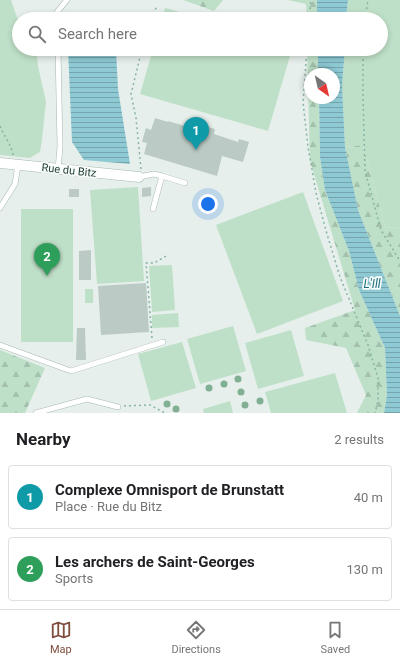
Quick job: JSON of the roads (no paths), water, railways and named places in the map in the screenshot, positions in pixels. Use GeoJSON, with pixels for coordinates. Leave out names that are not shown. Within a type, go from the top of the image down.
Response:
{"type":"FeatureCollection","features":[{"type":"Feature","properties":{"kind":"street","name":"Rue du Bitz"},"geometry":{"type":"LineString","coordinates":[[0,163],[140,177]]}},
{"type":"Feature","properties":{"kind":"lane"},"geometry":{"type":"LineString","coordinates":[[57,12],[67,0]]}},
{"type":"Feature","properties":{"kind":"lane"},"geometry":{"type":"LineString","coordinates":[[58,56],[60,148],[58,169]]}},
{"type":"Feature","properties":{"kind":"lane"},"geometry":{"type":"LineString","coordinates":[[0,208],[15,184],[18,165]]}},
{"type":"Feature","properties":{"kind":"lane"},"geometry":{"type":"LineString","coordinates":[[140,177],[154,174],[186,183]]}},
{"type":"Feature","properties":{"kind":"lane"},"geometry":{"type":"LineString","coordinates":[[153,209],[162,176]]}},
{"type":"Feature","properties":{"kind":"lane"},"geometry":{"type":"LineString","coordinates":[[0,345],[71,371],[163,342]]}},
{"type":"Feature","properties":{"kind":"lane"},"geometry":{"type":"LineString","coordinates":[[36,413],[87,399],[118,406]]}},
{"type":"Feature","properties":{"kind":"water"},"geometry":{"type":"Polygon","coordinates":[[[317,0],[348,0],[347,12],[317,12],[317,0]]]}},
{"type":"Feature","properties":{"kind":"water"},"geometry":{"type":"Polygon","coordinates":[[[68,56],[116,56],[118,89],[130,164],[84,160],[72,142],[68,56]]]}},
{"type":"Feature","properties":{"kind":"water","name":"L'Ill"},"geometry":{"type":"Polygon","coordinates":[[[318,56],[344,56],[342,85],[345,147],[358,210],[400,316],[400,413],[384,413],[387,395],[385,348],[359,290],[349,251],[325,190],[320,157],[319,104],[340,104],[340,68],[318,68],[318,56]]]}},
{"type":"Feature","properties":{"kind":"place","name":"Complexe Omnisport de Brunstatt"},"geometry":{"type":"Point","coordinates":[196,150]}},
{"type":"Feature","properties":{"kind":"place","name":"Les archers de Saint-Georges"},"geometry":{"type":"Point","coordinates":[47,276]}}]}
